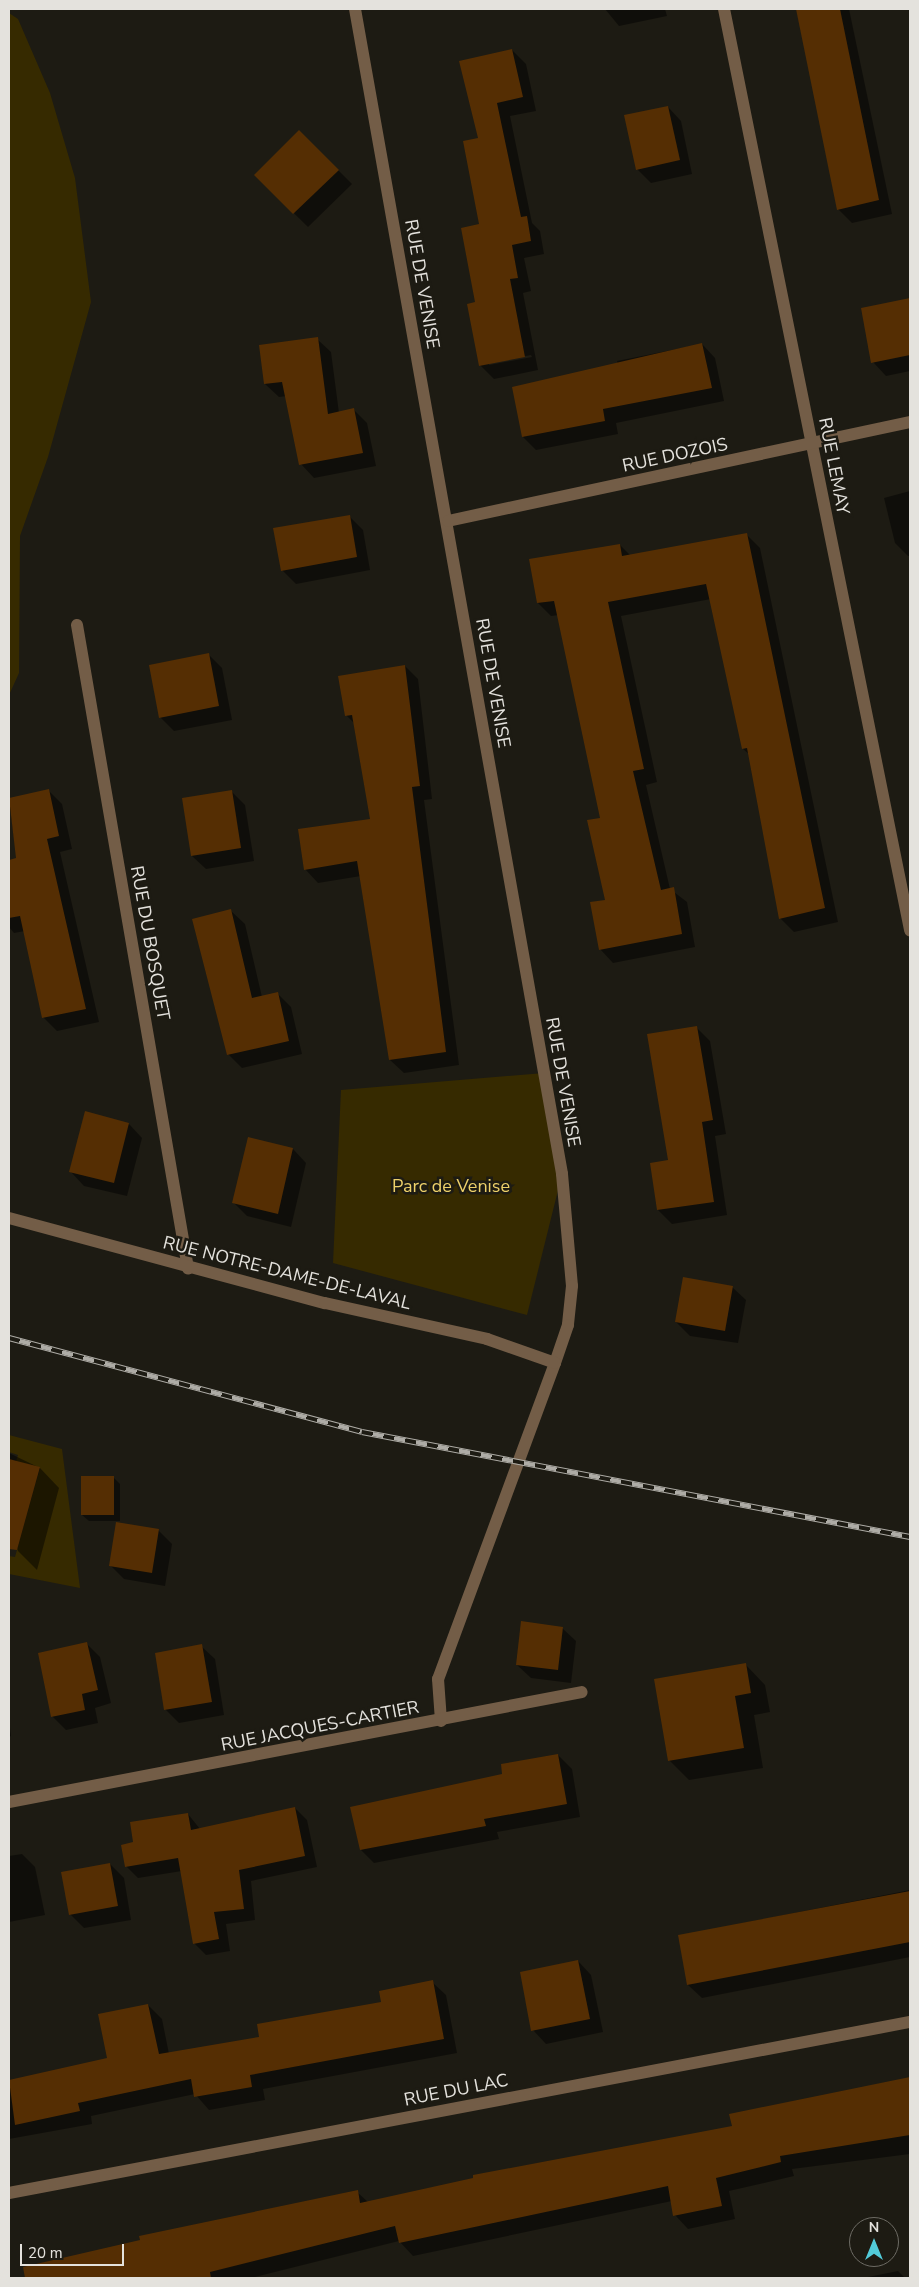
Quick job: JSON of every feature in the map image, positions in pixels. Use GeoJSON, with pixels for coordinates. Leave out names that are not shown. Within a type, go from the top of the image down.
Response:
{"type":"FeatureCollection","features":[{"type":"Feature","properties":{"kind":"street","name":"RUE DE VENISE"},"geometry":{"type":"LineString","coordinates":[[355,9],[448,522],[562,1174],[572,1286],[568,1325],[555,1363]]}},
{"type":"Feature","properties":{"kind":"street","name":"RUE LEMAY"},"geometry":{"type":"LineString","coordinates":[[724,9],[910,930]]}},
{"type":"Feature","properties":{"kind":"street","name":"RUE DOZOIS"},"geometry":{"type":"LineString","coordinates":[[448,522],[910,422]]}},
{"type":"Feature","properties":{"kind":"street","name":"RUE DU BOSQUET"},"geometry":{"type":"LineString","coordinates":[[77,625],[188,1268]]}},
{"type":"Feature","properties":{"kind":"street","name":"RUE NOTRE-DAME-DE-LAVAL"},"geometry":{"type":"LineString","coordinates":[[9,1218],[188,1268],[487,1339],[555,1363]]}},
{"type":"Feature","properties":{"kind":"street","name":"RUE JACQUES-CARTIER"},"geometry":{"type":"LineString","coordinates":[[9,1802],[442,1721],[437,1688],[442,1668],[555,1363]]}},
{"type":"Feature","properties":{"kind":"street"},"geometry":{"type":"LineString","coordinates":[[442,1721],[582,1692]]}},
{"type":"Feature","properties":{"kind":"street","name":"RUE DU LAC"},"geometry":{"type":"LineString","coordinates":[[9,2193],[910,2022]]}},
{"type":"Feature","properties":{"kind":"green space"},"geometry":{"type":"Polygon","coordinates":[[[9,13],[18,19],[50,93],[75,178],[91,302],[48,457],[20,536],[19,673],[9,695],[9,13]]]}},
{"type":"Feature","properties":{"kind":"green space","name":"Parc de Venise"},"geometry":{"type":"Polygon","coordinates":[[[544,1073],[562,1174],[527,1315],[333,1263],[341,1090],[544,1073]]]}},
{"type":"Feature","properties":{"kind":"green space"},"geometry":{"type":"Polygon","coordinates":[[[9,1435],[62,1449],[80,1588],[9,1574],[9,1556],[15,1557],[40,1468],[16,1461],[18,1455],[9,1452],[9,1435]]]}},
{"type":"Feature","properties":{"kind":"building"},"geometry":{"type":"Polygon","coordinates":[[[796,9],[840,9],[879,200],[837,210],[796,9]]]}},
{"type":"Feature","properties":{"kind":"building"},"geometry":{"type":"Polygon","coordinates":[[[512,49],[523,97],[497,103],[521,217],[527,216],[531,241],[512,245],[518,278],[510,279],[525,357],[479,366],[467,304],[475,302],[461,228],[479,224],[463,141],[478,138],[459,61],[512,49]]]}},
{"type":"Feature","properties":{"kind":"building"},"geometry":{"type":"Polygon","coordinates":[[[668,106],[680,160],[636,170],[624,115],[668,106]]]}},
{"type":"Feature","properties":{"kind":"building"},"geometry":{"type":"Polygon","coordinates":[[[299,130],[339,170],[293,214],[254,175],[299,130]]]}},
{"type":"Feature","properties":{"kind":"building"},"geometry":{"type":"Polygon","coordinates":[[[910,298],[910,355],[871,363],[861,308],[910,298]]]}},
{"type":"Feature","properties":{"kind":"building"},"geometry":{"type":"Polygon","coordinates":[[[318,337],[328,414],[354,408],[363,453],[299,465],[282,382],[264,384],[259,345],[318,337]]]}},
{"type":"Feature","properties":{"kind":"building"},"geometry":{"type":"Polygon","coordinates":[[[702,343],[712,388],[603,409],[605,421],[522,437],[512,387],[702,343]]]}},
{"type":"Feature","properties":{"kind":"building"},"geometry":{"type":"Polygon","coordinates":[[[350,515],[357,557],[281,571],[273,528],[350,515]]]}},
{"type":"Feature","properties":{"kind":"building"},"geometry":{"type":"Polygon","coordinates":[[[747,533],[825,908],[779,919],[747,748],[742,749],[706,584],[608,602],[644,769],[633,771],[661,890],[674,887],[682,934],[599,950],[590,902],[605,900],[587,820],[600,818],[554,601],[537,603],[529,559],[620,544],[622,556],[747,533]]]}},
{"type":"Feature","properties":{"kind":"building"},"geometry":{"type":"Polygon","coordinates":[[[209,653],[219,706],[159,718],[149,665],[209,653]]]}},
{"type":"Feature","properties":{"kind":"building"},"geometry":{"type":"Polygon","coordinates":[[[405,665],[420,786],[412,787],[446,1052],[389,1060],[357,861],[304,870],[298,829],[370,819],[352,715],[345,716],[338,676],[405,665]]]}},
{"type":"Feature","properties":{"kind":"building"},"geometry":{"type":"Polygon","coordinates":[[[49,789],[59,836],[47,839],[86,1009],[42,1018],[20,916],[9,918],[9,860],[16,858],[9,798],[49,789]]]}},
{"type":"Feature","properties":{"kind":"building"},"geometry":{"type":"Polygon","coordinates":[[[232,790],[241,848],[191,856],[182,798],[232,790]]]}},
{"type":"Feature","properties":{"kind":"building"},"geometry":{"type":"Polygon","coordinates":[[[231,909],[252,998],[278,992],[289,1041],[227,1055],[192,919],[231,909]]]}},
{"type":"Feature","properties":{"kind":"building"},"geometry":{"type":"Polygon","coordinates":[[[697,1026],[713,1120],[702,1122],[714,1202],[657,1210],[650,1163],[668,1160],[647,1034],[697,1026]]]}},
{"type":"Feature","properties":{"kind":"building"},"geometry":{"type":"Polygon","coordinates":[[[85,1111],[129,1123],[114,1183],[69,1172],[85,1111]]]}},
{"type":"Feature","properties":{"kind":"building"},"geometry":{"type":"Polygon","coordinates":[[[248,1137],[293,1148],[278,1214],[232,1203],[248,1137]]]}},
{"type":"Feature","properties":{"kind":"building"},"geometry":{"type":"Polygon","coordinates":[[[683,1277],[733,1286],[725,1331],[675,1322],[683,1277]]]}},
{"type":"Feature","properties":{"kind":"building"},"geometry":{"type":"Polygon","coordinates":[[[9,1459],[40,1467],[17,1550],[9,1549],[9,1459]]]}},
{"type":"Feature","properties":{"kind":"building"},"geometry":{"type":"Polygon","coordinates":[[[81,1476],[114,1476],[114,1515],[81,1515],[81,1476]]]}},
{"type":"Feature","properties":{"kind":"building"},"geometry":{"type":"Polygon","coordinates":[[[116,1522],[159,1529],[152,1573],[109,1566],[116,1522]]]}},
{"type":"Feature","properties":{"kind":"building"},"geometry":{"type":"Polygon","coordinates":[[[521,1621],[563,1627],[558,1670],[516,1665],[521,1621]]]}},
{"type":"Feature","properties":{"kind":"building"},"geometry":{"type":"Polygon","coordinates":[[[87,1642],[98,1690],[82,1694],[85,1710],[51,1717],[38,1653],[87,1642]]]}},
{"type":"Feature","properties":{"kind":"building"},"geometry":{"type":"Polygon","coordinates":[[[202,1644],[212,1702],[164,1710],[155,1653],[202,1644]]]}},
{"type":"Feature","properties":{"kind":"building"},"geometry":{"type":"Polygon","coordinates":[[[746,1663],[751,1693],[735,1696],[744,1748],[668,1761],[654,1679],[746,1663]]]}},
{"type":"Feature","properties":{"kind":"building"},"geometry":{"type":"Polygon","coordinates":[[[558,1754],[567,1804],[484,1819],[486,1826],[360,1850],[350,1807],[502,1774],[501,1764],[558,1754]]]}},
{"type":"Feature","properties":{"kind":"building"},"geometry":{"type":"Polygon","coordinates":[[[295,1807],[305,1856],[239,1870],[244,1909],[214,1912],[219,1939],[193,1944],[178,1858],[125,1867],[121,1845],[133,1842],[130,1822],[188,1813],[191,1830],[295,1807]]]}},
{"type":"Feature","properties":{"kind":"building"},"geometry":{"type":"Polygon","coordinates":[[[110,1863],[118,1906],[69,1915],[61,1872],[110,1863]]]}},
{"type":"Feature","properties":{"kind":"building"},"geometry":{"type":"Polygon","coordinates":[[[910,1891],[910,1942],[687,1985],[678,1935],[910,1891]]]}},
{"type":"Feature","properties":{"kind":"building"},"geometry":{"type":"Polygon","coordinates":[[[578,1960],[590,2019],[531,2031],[520,1972],[578,1960]]]}},
{"type":"Feature","properties":{"kind":"building"},"geometry":{"type":"Polygon","coordinates":[[[433,1980],[444,2039],[250,2075],[252,2087],[194,2097],[191,2079],[78,2103],[80,2111],[15,2125],[9,2080],[107,2058],[98,2014],[148,2004],[159,2054],[259,2037],[257,2024],[381,2002],[379,1991],[433,1980]]]}},
{"type":"Feature","properties":{"kind":"building"},"geometry":{"type":"Polygon","coordinates":[[[910,2077],[910,2135],[780,2156],[781,2162],[716,2178],[722,2206],[673,2216],[668,2186],[399,2243],[395,2226],[210,2272],[211,2278],[25,2278],[23,2267],[140,2240],[139,2236],[358,2190],[360,2203],[473,2178],[473,2175],[732,2126],[729,2114],[910,2077]]]}},
{"type":"Feature","properties":{"kind":"railway"},"geometry":{"type":"LineString","coordinates":[[9,1338],[362,1432],[910,1537]]}}]}
